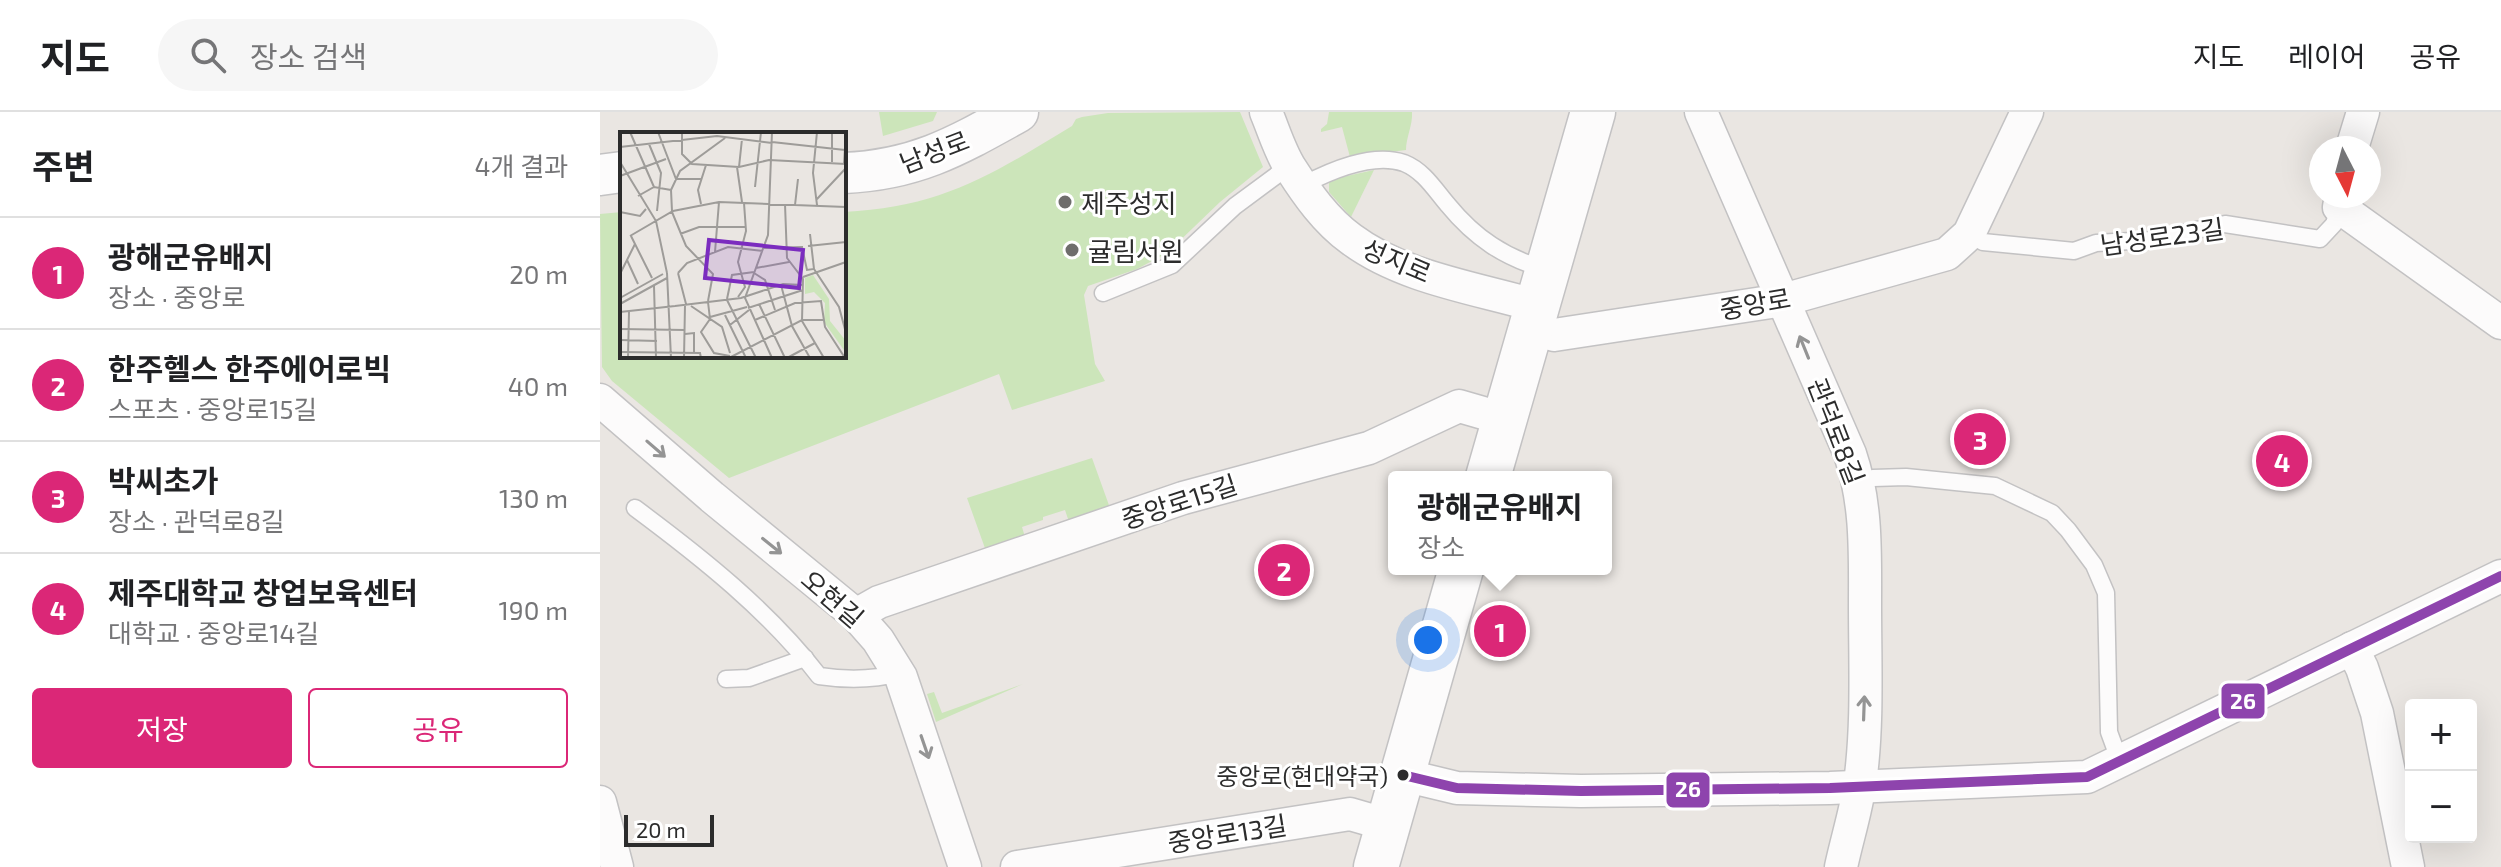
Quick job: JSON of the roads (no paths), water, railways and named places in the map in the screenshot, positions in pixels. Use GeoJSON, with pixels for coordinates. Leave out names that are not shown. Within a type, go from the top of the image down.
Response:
{"type":"FeatureCollection","features":[{"type":"Feature","properties":{"kind":"main road"},"geometry":{"type":"LineString","coordinates":[[1490,471],[1593,112]]}},
{"type":"Feature","properties":{"kind":"main road"},"geometry":{"type":"LineString","coordinates":[[1376,867],[1459,575]]}},
{"type":"Feature","properties":{"kind":"street","name":"남성로"},"geometry":{"type":"LineString","coordinates":[[846,173],[895,167],[927,159],[972,124],[1018,112]]}},
{"type":"Feature","properties":{"kind":"street","name":"성지로"},"geometry":{"type":"LineString","coordinates":[[1266,112],[1296,176],[1325,216],[1350,239],[1381,257],[1419,273],[1538,301]]}},
{"type":"Feature","properties":{"kind":"street","name":"관덕로8길"},"geometry":{"type":"LineString","coordinates":[[1701,112],[1860,483],[1865,531],[1865,691],[1860,785],[1841,867]]}},
{"type":"Feature","properties":{"kind":"street"},"geometry":{"type":"LineString","coordinates":[[1969,234],[2027,112]]}},
{"type":"Feature","properties":{"kind":"street"},"geometry":{"type":"LineString","coordinates":[[2356,136],[2363,112]]}},
{"type":"Feature","properties":{"kind":"street"},"geometry":{"type":"LineString","coordinates":[[600,175],[620,172]]}},
{"type":"Feature","properties":{"kind":"street","name":"남성로23길"},"geometry":{"type":"LineString","coordinates":[[2348,208],[2501,323]]}},
{"type":"Feature","properties":{"kind":"street","name":"중앙로"},"geometry":{"type":"LineString","coordinates":[[1538,301],[1554,335],[1783,300],[1947,254],[1969,234]]}},
{"type":"Feature","properties":{"kind":"street","name":"오현길"},"geometry":{"type":"LineString","coordinates":[[600,400],[856,615],[878,640],[900,673],[965,867]]}},
{"type":"Feature","properties":{"kind":"street","name":"중앙로15길"},"geometry":{"type":"LineString","coordinates":[[856,615],[904,593],[1183,498],[1369,448],[1459,406],[1504,419]]}},
{"type":"Feature","properties":{"kind":"street"},"geometry":{"type":"LineString","coordinates":[[1403,775],[1457,788],[1519,790],[1830,788],[2087,777],[2501,576]]}},
{"type":"Feature","properties":{"kind":"street"},"geometry":{"type":"LineString","coordinates":[[2352,648],[2377,713],[2408,867]]}},
{"type":"Feature","properties":{"kind":"street"},"geometry":{"type":"LineString","coordinates":[[600,802],[617,867]]}},
{"type":"Feature","properties":{"kind":"street","name":"중앙로13길"},"geometry":{"type":"LineString","coordinates":[[1017,867],[1350,814],[1388,825]]}},
{"type":"Feature","properties":{"kind":"lane"},"geometry":{"type":"LineString","coordinates":[[1103,293],[1172,265],[1235,206],[1296,176],[1388,160],[1403,163],[1428,180],[1486,243],[1521,262],[1538,301]]}},
{"type":"Feature","properties":{"kind":"lane","name":"남성로23길"},"geometry":{"type":"LineString","coordinates":[[1969,234],[1983,242],[2074,251],[2096,243],[2149,240],[2225,224],[2320,239],[2334,224],[2338,208]]}},
{"type":"Feature","properties":{"kind":"lane"},"geometry":{"type":"LineString","coordinates":[[1860,483],[1873,478],[1906,477],[1995,486],[2052,513],[2068,530],[2094,565],[2106,593],[2109,732],[2120,762]]}},
{"type":"Feature","properties":{"kind":"lane"},"geometry":{"type":"LineString","coordinates":[[635,508],[731,586],[805,658],[819,676],[883,677],[900,673]]}},
{"type":"Feature","properties":{"kind":"lane"},"geometry":{"type":"LineString","coordinates":[[726,679],[749,678],[805,658]]}},
{"type":"Feature","properties":{"kind":"place","name":"제주성지"},"geometry":{"type":"Point","coordinates":[1065,202]}},
{"type":"Feature","properties":{"kind":"place","name":"귤림서원"},"geometry":{"type":"Point","coordinates":[1072,250]}},
{"type":"Feature","properties":{"kind":"place","name":"박씨초가"},"geometry":{"type":"Point","coordinates":[1980,439]}},
{"type":"Feature","properties":{"kind":"place","name":"제주대학교 창업보육센터"},"geometry":{"type":"Point","coordinates":[2282,461]}},
{"type":"Feature","properties":{"kind":"place","name":"한주헬스 한주에어로빅"},"geometry":{"type":"Point","coordinates":[1284,570]}},
{"type":"Feature","properties":{"kind":"place","name":"광해군유배지"},"geometry":{"type":"Point","coordinates":[1500,631]}},
{"type":"Feature","properties":{"kind":"place","name":"중앙로(현대약국)"},"geometry":{"type":"Point","coordinates":[1403,775]}}]}
